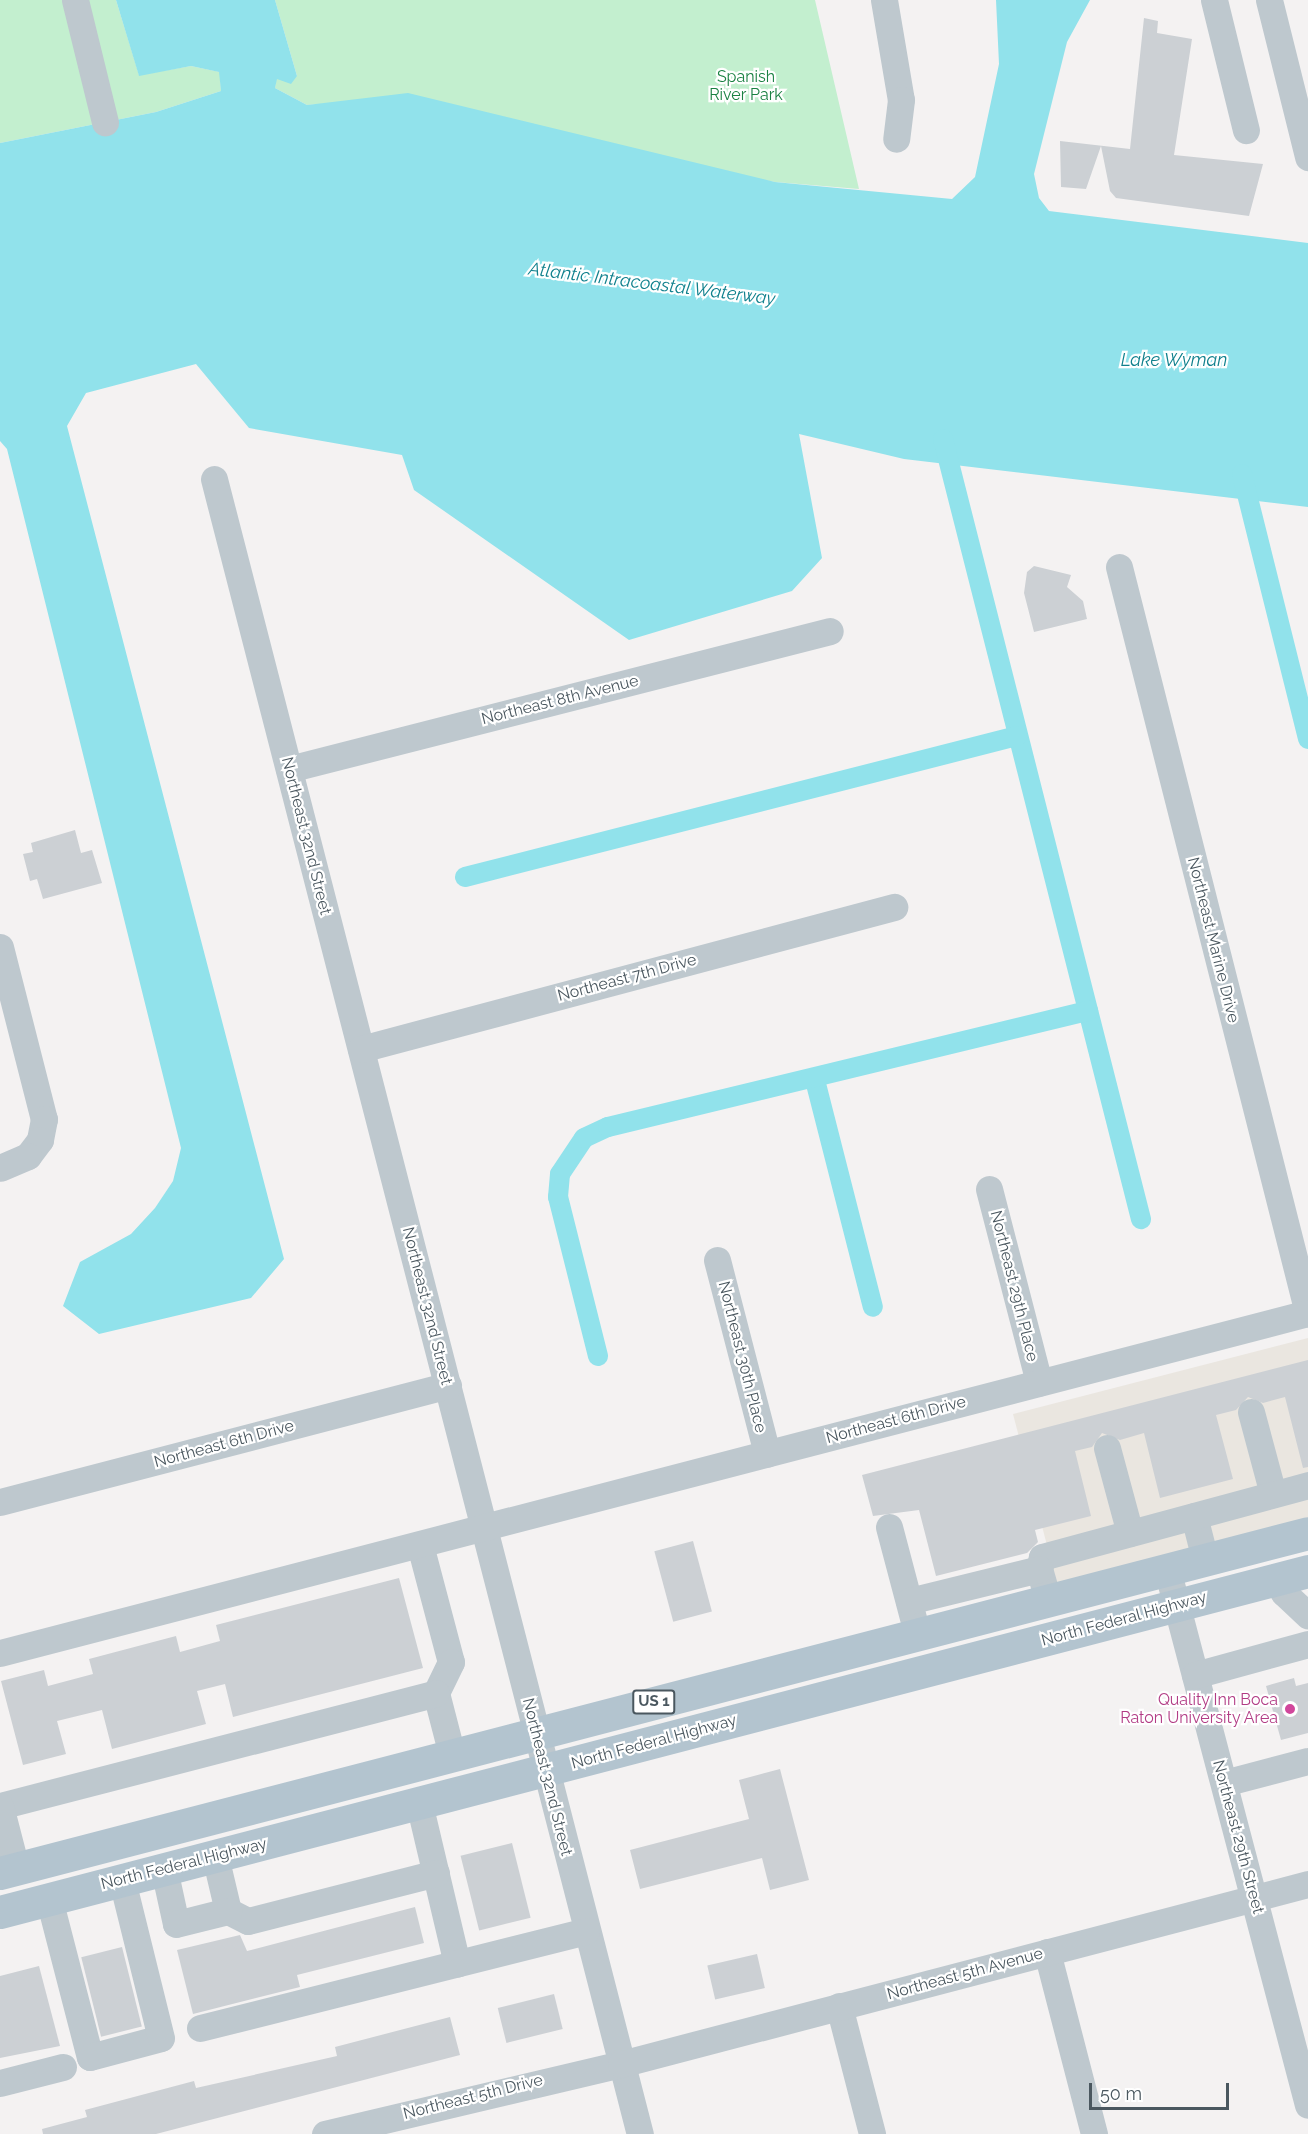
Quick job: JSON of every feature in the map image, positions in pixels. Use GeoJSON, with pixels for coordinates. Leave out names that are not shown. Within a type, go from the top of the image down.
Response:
{"type":"FeatureCollection","features":[{"type":"Feature","properties":{"kind":"main road","name":"US 1"},"geometry":{"type":"LineString","coordinates":[[8,1870],[1308,1533]]}},
{"type":"Feature","properties":{"kind":"main road","name":"North Federal Highway"},"geometry":{"type":"LineString","coordinates":[[0,1912],[1294,1574]]}},
{"type":"Feature","properties":{"kind":"street"},"geometry":{"type":"LineString","coordinates":[[75,0],[105,122]]}},
{"type":"Feature","properties":{"kind":"street"},"geometry":{"type":"LineString","coordinates":[[884,0],[902,100],[896,139]]}},
{"type":"Feature","properties":{"kind":"street"},"geometry":{"type":"LineString","coordinates":[[1214,0],[1246,130]]}},
{"type":"Feature","properties":{"kind":"street"},"geometry":{"type":"LineString","coordinates":[[1269,0],[1303,117],[1308,157]]}},
{"type":"Feature","properties":{"kind":"street","name":"Northeast 32nd Street"},"geometry":{"type":"LineString","coordinates":[[214,478],[448,1385],[544,1771],[640,2134]]}},
{"type":"Feature","properties":{"kind":"street","name":"Northeast Marine Drive"},"geometry":{"type":"LineString","coordinates":[[1119,567],[1308,1313]]}},
{"type":"Feature","properties":{"kind":"street","name":"Northeast 8th Avenue"},"geometry":{"type":"LineString","coordinates":[[289,769],[830,631]]}},
{"type":"Feature","properties":{"kind":"street","name":"Northeast 7th Drive"},"geometry":{"type":"LineString","coordinates":[[361,1049],[894,907]]}},
{"type":"Feature","properties":{"kind":"street"},"geometry":{"type":"LineString","coordinates":[[0,947],[44,1119],[40,1140],[28,1156],[0,1168]]}},
{"type":"Feature","properties":{"kind":"street","name":"Northeast 29th Place"},"geometry":{"type":"LineString","coordinates":[[989,1189],[1039,1383]]}},
{"type":"Feature","properties":{"kind":"street","name":"Northeast 30th Place"},"geometry":{"type":"LineString","coordinates":[[717,1260],[767,1454]]}},
{"type":"Feature","properties":{"kind":"street","name":"Northeast 6th Drive"},"geometry":{"type":"LineString","coordinates":[[0,1653],[1308,1313]]}},
{"type":"Feature","properties":{"kind":"street","name":"Northeast 6th Drive"},"geometry":{"type":"LineString","coordinates":[[0,1502],[448,1385]]}},
{"type":"Feature","properties":{"kind":"street"},"geometry":{"type":"LineString","coordinates":[[1251,1412],[1273,1494]]}},
{"type":"Feature","properties":{"kind":"street"},"geometry":{"type":"LineString","coordinates":[[1107,1448],[1130,1533]]}},
{"type":"Feature","properties":{"kind":"street"},"geometry":{"type":"LineString","coordinates":[[1047,1600],[1039,1569],[1042,1557],[1308,1485]]}},
{"type":"Feature","properties":{"kind":"street"},"geometry":{"type":"LineString","coordinates":[[1194,1516],[1205,1559]]}},
{"type":"Feature","properties":{"kind":"street"},"geometry":{"type":"LineString","coordinates":[[889,1527],[918,1634]]}},
{"type":"Feature","properties":{"kind":"street"},"geometry":{"type":"LineString","coordinates":[[420,1545],[451,1662],[436,1693],[452,1755]]}},
{"type":"Feature","properties":{"kind":"street"},"geometry":{"type":"LineString","coordinates":[[909,1601],[1039,1569]]}},
{"type":"Feature","properties":{"kind":"street","name":"Northeast 29th Street"},"geometry":{"type":"LineString","coordinates":[[1167,1569],[1308,2105]]}},
{"type":"Feature","properties":{"kind":"street"},"geometry":{"type":"LineString","coordinates":[[1294,1574],[1284,1593],[1308,1615]]}},
{"type":"Feature","properties":{"kind":"street"},"geometry":{"type":"LineString","coordinates":[[988,1582],[996,1614]]}},
{"type":"Feature","properties":{"kind":"street"},"geometry":{"type":"LineString","coordinates":[[1195,1675],[1308,1644]]}},
{"type":"Feature","properties":{"kind":"street"},"geometry":{"type":"LineString","coordinates":[[8,1870],[0,1806],[436,1693]]}},
{"type":"Feature","properties":{"kind":"street"},"geometry":{"type":"LineString","coordinates":[[1224,1784],[1308,1761]]}},
{"type":"Feature","properties":{"kind":"street"},"geometry":{"type":"LineString","coordinates":[[419,1803],[457,1964]]}},
{"type":"Feature","properties":{"kind":"street"},"geometry":{"type":"LineString","coordinates":[[215,1856],[228,1911]]}},
{"type":"Feature","properties":{"kind":"street"},"geometry":{"type":"LineString","coordinates":[[164,1869],[176,1924],[228,1911],[248,1921],[436,1873]]}},
{"type":"Feature","properties":{"kind":"street"},"geometry":{"type":"LineString","coordinates":[[49,1899],[90,2057],[161,2038],[122,1880]]}},
{"type":"Feature","properties":{"kind":"street","name":"Northeast 5th Avenue"},"geometry":{"type":"LineString","coordinates":[[621,2064],[1308,1884]]}},
{"type":"Feature","properties":{"kind":"street"},"geometry":{"type":"LineString","coordinates":[[200,2028],[586,1931]]}},
{"type":"Feature","properties":{"kind":"street"},"geometry":{"type":"LineString","coordinates":[[1047,1953],[1094,2134]]}},
{"type":"Feature","properties":{"kind":"street"},"geometry":{"type":"LineString","coordinates":[[839,2006],[873,2134]]}},
{"type":"Feature","properties":{"kind":"street","name":"Northeast 5th Drive"},"geometry":{"type":"LineString","coordinates":[[325,2134],[389,2126],[621,2064]]}},
{"type":"Feature","properties":{"kind":"street"},"geometry":{"type":"LineString","coordinates":[[0,2083],[63,2067]]}},
{"type":"Feature","properties":{"kind":"shaded area"},"geometry":{"type":"Polygon","coordinates":[[[1308,1338],[1308,1521],[1057,1584],[1013,1414],[1308,1338]]]}},
{"type":"Feature","properties":{"kind":"green space"},"geometry":{"type":"Polygon","coordinates":[[[0,0],[116,0],[139,75],[191,66],[220,72],[221,91],[156,112],[0,143],[0,0]]]}},
{"type":"Feature","properties":{"kind":"green space","name":"Spanish River Park"},"geometry":{"type":"Polygon","coordinates":[[[275,0],[815,0],[859,189],[775,182],[335,103],[307,105],[275,88],[276,79],[297,76],[275,0]]]}},
{"type":"Feature","properties":{"kind":"water"},"geometry":{"type":"Polygon","coordinates":[[[116,0],[275,0],[297,76],[291,84],[277,79],[275,88],[307,105],[408,93],[775,182],[952,199],[975,177],[999,64],[996,0],[1090,0],[1067,42],[1034,174],[1039,198],[1049,211],[1308,243],[1308,507],[904,459],[799,434],[822,558],[792,591],[629,640],[414,490],[402,455],[249,428],[196,364],[86,393],[67,426],[284,1259],[251,1298],[99,1334],[63,1306],[80,1262],[131,1234],[155,1208],[173,1181],[181,1148],[7,449],[0,441],[0,143],[156,112],[221,91],[219,72],[191,66],[139,76],[116,0]]]}},
{"type":"Feature","properties":{"kind":"building"},"geometry":{"type":"Polygon","coordinates":[[[1144,18],[1158,21],[1157,33],[1192,39],[1174,155],[1263,164],[1249,216],[1116,198],[1110,191],[1101,146],[1086,189],[1061,187],[1060,141],[1130,149],[1144,18]]]}},
{"type":"Feature","properties":{"kind":"building"},"geometry":{"type":"Polygon","coordinates":[[[1034,566],[1071,575],[1067,587],[1083,601],[1087,619],[1034,632],[1024,593],[1027,572],[1034,566]]]}},
{"type":"Feature","properties":{"kind":"building"},"geometry":{"type":"Polygon","coordinates":[[[75,830],[81,853],[92,850],[102,883],[43,899],[37,879],[30,881],[23,854],[33,852],[31,843],[75,830]]]}},
{"type":"Feature","properties":{"kind":"building"},"geometry":{"type":"Polygon","coordinates":[[[1308,1360],[1308,1467],[1303,1468],[1285,1397],[1263,1403],[1248,1397],[1236,1410],[1216,1415],[1233,1479],[1160,1498],[1144,1433],[1120,1440],[1102,1433],[1092,1447],[1075,1451],[1091,1516],[1035,1530],[1038,1542],[1027,1553],[936,1576],[919,1510],[873,1516],[862,1475],[1308,1360]]]}},
{"type":"Feature","properties":{"kind":"building"},"geometry":{"type":"Polygon","coordinates":[[[693,1541],[712,1612],[673,1622],[654,1551],[693,1541]]]}},
{"type":"Feature","properties":{"kind":"building"},"geometry":{"type":"Polygon","coordinates":[[[399,1578],[423,1668],[233,1717],[225,1684],[197,1691],[206,1724],[112,1749],[102,1710],[57,1721],[66,1754],[23,1765],[1,1681],[44,1670],[48,1686],[93,1674],[89,1659],[176,1636],[180,1652],[220,1641],[216,1625],[399,1578]]]}},
{"type":"Feature","properties":{"kind":"building","name":"Quality Inn Boca Raton University Area"},"geometry":{"type":"Polygon","coordinates":[[[1294,1678],[1296,1686],[1308,1683],[1308,1733],[1281,1740],[1266,1686],[1294,1678]]]}},
{"type":"Feature","properties":{"kind":"building"},"geometry":{"type":"Polygon","coordinates":[[[780,1769],[809,1880],[770,1890],[762,1858],[640,1889],[630,1850],[749,1819],[739,1780],[780,1769]]]}},
{"type":"Feature","properties":{"kind":"building"},"geometry":{"type":"Polygon","coordinates":[[[512,1843],[531,1918],[479,1931],[461,1856],[512,1843]]]}},
{"type":"Feature","properties":{"kind":"building"},"geometry":{"type":"Polygon","coordinates":[[[415,1907],[424,1943],[297,1975],[300,1987],[193,2014],[177,1950],[240,1935],[247,1951],[415,1907]]]}},
{"type":"Feature","properties":{"kind":"building"},"geometry":{"type":"Polygon","coordinates":[[[122,1947],[142,2027],[101,2037],[81,1957],[122,1947]]]}},
{"type":"Feature","properties":{"kind":"building"},"geometry":{"type":"Polygon","coordinates":[[[757,1954],[765,1988],[715,2000],[707,1965],[757,1954]]]}},
{"type":"Feature","properties":{"kind":"building"},"geometry":{"type":"Polygon","coordinates":[[[39,1966],[60,2046],[0,2058],[0,1976],[39,1966]]]}},
{"type":"Feature","properties":{"kind":"building"},"geometry":{"type":"Polygon","coordinates":[[[554,1994],[563,2029],[506,2043],[498,2008],[554,1994]]]}},
{"type":"Feature","properties":{"kind":"building"},"geometry":{"type":"Polygon","coordinates":[[[450,2017],[460,2055],[156,2134],[43,2134],[42,2129],[87,2117],[85,2110],[194,2081],[196,2088],[337,2056],[335,2047],[450,2017]]]}},
{"type":"Feature","properties":{"kind":"waterway"},"geometry":{"type":"LineString","coordinates":[[943,439],[1141,1219]]}},
{"type":"Feature","properties":{"kind":"waterway"},"geometry":{"type":"LineString","coordinates":[[1242,474],[1308,739]]}},
{"type":"Feature","properties":{"kind":"waterway"},"geometry":{"type":"LineString","coordinates":[[465,877],[1017,736]]}},
{"type":"Feature","properties":{"kind":"waterway"},"geometry":{"type":"LineString","coordinates":[[598,1356],[558,1197],[560,1174],[584,1138],[608,1127],[1088,1011]]}},
{"type":"Feature","properties":{"kind":"waterway"},"geometry":{"type":"LineString","coordinates":[[815,1080],[873,1307]]}},
{"type":"Feature","properties":{"kind":"place","name":"Quality Inn Boca Raton University Area"},"geometry":{"type":"Point","coordinates":[1290,1709]}},
{"type":"Feature","properties":{"kind":"water label","name":"Atlantic Intracoastal Waterway"},"geometry":{"type":"Point","coordinates":[652,284]}},
{"type":"Feature","properties":{"kind":"water label","name":"Lake Wyman"},"geometry":{"type":"Point","coordinates":[1174,360]}}]}
